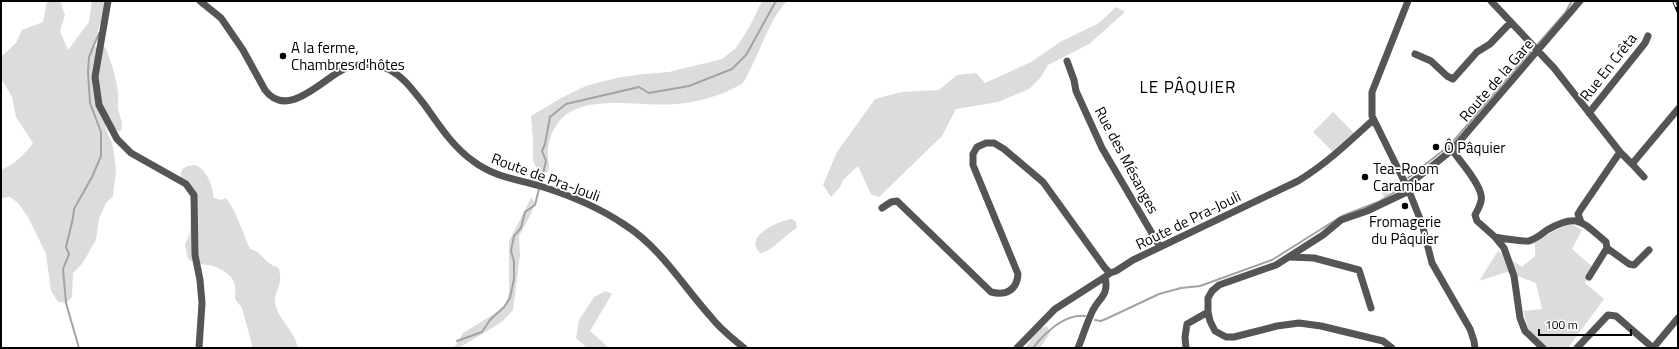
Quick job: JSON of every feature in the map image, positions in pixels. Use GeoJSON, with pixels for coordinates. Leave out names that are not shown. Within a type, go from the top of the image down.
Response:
{"type":"FeatureCollection","features":[{"type":"Feature","properties":{"kind":"street"},"geometry":{"type":"LineString","coordinates":[[108,1],[95,77],[99,105],[117,139],[131,153],[186,184],[194,195],[195,255],[200,280],[202,303],[199,348]]}},
{"type":"Feature","properties":{"kind":"street","name":"Route de Pra-Jouli"},"geometry":{"type":"LineString","coordinates":[[200,1],[221,18],[243,50],[268,94],[282,100],[292,100],[302,96],[339,72],[352,66],[372,65],[390,70],[410,86],[458,148],[480,166],[503,177],[540,186],[580,202],[609,215],[635,232],[664,260],[712,319],[744,348]]}},
{"type":"Feature","properties":{"kind":"street"},"geometry":{"type":"LineString","coordinates":[[1408,1],[1372,92],[1373,120],[1408,188],[1422,224],[1432,263],[1470,329],[1475,348]]}},
{"type":"Feature","properties":{"kind":"street","name":"Rue En Crêta"},"geometry":{"type":"LineString","coordinates":[[1491,1],[1558,73],[1620,152],[1632,164]]}},
{"type":"Feature","properties":{"kind":"street","name":"Route de la Gare"},"geometry":{"type":"LineString","coordinates":[[1208,312],[1208,298],[1212,291],[1219,285],[1276,265],[1323,235],[1341,220],[1367,210],[1408,188],[1452,150],[1538,52],[1580,1]]}},
{"type":"Feature","properties":{"kind":"street"},"geometry":{"type":"LineString","coordinates":[[1415,54],[1431,61],[1447,76],[1453,79],[1477,52],[1490,44],[1511,22]]}},
{"type":"Feature","properties":{"kind":"street","name":"Rue En Crêta"},"geometry":{"type":"LineString","coordinates":[[1589,113],[1645,43],[1648,36]]}},
{"type":"Feature","properties":{"kind":"street","name":"Rue des Mésanges"},"geometry":{"type":"LineString","coordinates":[[1067,61],[1074,80],[1076,91],[1102,148],[1160,247]]}},
{"type":"Feature","properties":{"kind":"street"},"geometry":{"type":"LineString","coordinates":[[1644,177],[1632,164],[1678,109]]}},
{"type":"Feature","properties":{"kind":"street","name":"Route de Pra-Jouli"},"geometry":{"type":"LineString","coordinates":[[1017,348],[1055,309],[1108,275],[1133,260],[1298,181],[1315,171],[1373,120]]}},
{"type":"Feature","properties":{"kind":"street"},"geometry":{"type":"LineString","coordinates":[[882,208],[891,202],[897,201],[991,292],[1000,294],[1007,292],[1014,287],[1018,280],[1018,274],[973,165],[973,154],[977,147],[986,143],[994,143],[1004,149],[1043,182],[1105,268],[1108,275],[1107,286],[1103,297],[1093,309],[1078,348]]}},
{"type":"Feature","properties":{"kind":"street"},"geometry":{"type":"LineString","coordinates":[[1452,150],[1479,188],[1482,196],[1480,205],[1474,215],[1477,221],[1495,237],[1504,248],[1514,276],[1520,318],[1526,331],[1543,348]]}},
{"type":"Feature","properties":{"kind":"street"},"geometry":{"type":"LineString","coordinates":[[1581,222],[1578,214],[1580,209],[1620,152]]}},
{"type":"Feature","properties":{"kind":"street"},"geometry":{"type":"LineString","coordinates":[[1495,237],[1527,242],[1568,220],[1581,222],[1606,242],[1607,248],[1589,277]]}},
{"type":"Feature","properties":{"kind":"street"},"geometry":{"type":"LineString","coordinates":[[1607,248],[1629,264],[1634,264],[1649,250]]}},
{"type":"Feature","properties":{"kind":"street"},"geometry":{"type":"LineString","coordinates":[[1290,257],[1314,258],[1359,270],[1371,308]]}},
{"type":"Feature","properties":{"kind":"street"},"geometry":{"type":"LineString","coordinates":[[1186,348],[1185,337],[1187,324],[1208,312],[1210,321],[1215,331],[1226,337],[1234,337],[1277,326],[1299,323],[1321,326],[1383,342],[1392,348]]}},
{"type":"Feature","properties":{"kind":"street"},"geometry":{"type":"LineString","coordinates":[[1577,348],[1608,315],[1616,316],[1653,348],[1678,318]]}},
{"type":"Feature","properties":{"kind":"shaded area"},"geometry":{"type":"Polygon","coordinates":[[[47,1],[60,1],[65,15],[60,31],[68,50],[89,22],[92,1],[104,1],[103,14],[93,47],[105,47],[109,57],[115,75],[118,94],[118,108],[122,123],[120,132],[105,123],[112,143],[116,171],[113,196],[106,203],[99,219],[96,240],[82,264],[73,273],[72,297],[66,303],[58,302],[51,291],[46,254],[28,217],[18,203],[10,197],[1,198],[1,170],[19,159],[33,143],[16,117],[12,97],[1,78],[1,57],[16,43],[22,30],[43,22],[47,1]]]}},
{"type":"Feature","properties":{"kind":"shaded area"},"geometry":{"type":"Polygon","coordinates":[[[762,1],[787,1],[771,24],[742,84],[726,92],[688,103],[662,105],[611,103],[594,104],[579,108],[566,115],[554,129],[548,148],[548,172],[538,173],[533,160],[531,116],[561,98],[586,86],[616,78],[669,72],[722,59],[736,48],[750,26],[762,1]]]}},
{"type":"Feature","properties":{"kind":"shaded area"},"geometry":{"type":"Polygon","coordinates":[[[1116,7],[1125,12],[1089,44],[1048,65],[1041,77],[1029,89],[998,102],[956,109],[942,136],[879,197],[871,194],[858,166],[843,180],[840,187],[831,197],[823,185],[837,152],[875,99],[901,92],[939,90],[957,75],[976,73],[985,83],[1031,62],[1060,42],[1099,23],[1116,7]]]}},
{"type":"Feature","properties":{"kind":"shaded area"},"geometry":{"type":"Polygon","coordinates":[[[1333,112],[1354,133],[1334,153],[1313,132],[1333,112]]]}},
{"type":"Feature","properties":{"kind":"shaded area"},"geometry":{"type":"Polygon","coordinates":[[[196,165],[204,171],[211,184],[214,198],[221,200],[226,198],[230,204],[250,249],[256,251],[269,263],[279,268],[280,279],[275,297],[275,303],[279,315],[294,336],[298,348],[253,348],[242,308],[235,299],[235,288],[232,278],[217,268],[195,263],[188,259],[185,245],[190,233],[192,201],[184,187],[179,182],[182,169],[188,166],[196,165]]]}},
{"type":"Feature","properties":{"kind":"shaded area"},"geometry":{"type":"Polygon","coordinates":[[[1391,186],[1395,190],[1384,197],[1381,191],[1391,186]]]}},
{"type":"Feature","properties":{"kind":"shaded area"},"geometry":{"type":"Polygon","coordinates":[[[531,198],[535,203],[519,236],[520,255],[513,310],[502,322],[459,348],[454,348],[463,333],[505,307],[509,292],[509,241],[531,198]]]}},
{"type":"Feature","properties":{"kind":"shaded area"},"geometry":{"type":"Polygon","coordinates":[[[792,219],[796,222],[797,228],[773,247],[760,253],[756,247],[756,241],[759,235],[771,226],[792,219]]]}},
{"type":"Feature","properties":{"kind":"shaded area"},"geometry":{"type":"Polygon","coordinates":[[[1570,223],[1582,230],[1572,249],[1594,268],[1585,283],[1604,299],[1568,348],[1546,348],[1528,329],[1523,311],[1542,309],[1536,283],[1507,272],[1479,281],[1498,251],[1522,267],[1535,256],[1535,241],[1570,223]]]}},
{"type":"Feature","properties":{"kind":"shaded area"},"geometry":{"type":"Polygon","coordinates":[[[606,291],[612,294],[590,331],[609,348],[587,348],[576,338],[579,320],[594,297],[606,291]]]}},
{"type":"Feature","properties":{"kind":"shaded area"},"geometry":{"type":"Polygon","coordinates":[[[1047,326],[1050,333],[1040,348],[1025,348],[1035,330],[1047,326]]]}},
{"type":"Feature","properties":{"kind":"waterway"},"geometry":{"type":"LineString","coordinates":[[541,182],[546,161],[542,151],[545,144],[550,117],[566,104],[639,87],[649,93],[689,86],[732,69],[746,55],[776,1]]}},
{"type":"Feature","properties":{"kind":"waterway"},"geometry":{"type":"LineString","coordinates":[[1537,45],[1565,13],[1572,1]]}},
{"type":"Feature","properties":{"kind":"waterway"},"geometry":{"type":"LineString","coordinates":[[79,348],[66,303],[63,269],[69,254],[66,247],[74,209],[92,177],[101,156],[101,132],[90,103],[88,72],[89,57],[99,33]]}},
{"type":"Feature","properties":{"kind":"waterway"},"geometry":{"type":"LineString","coordinates":[[1408,178],[1450,145],[1530,52]]}},
{"type":"Feature","properties":{"kind":"waterway"},"geometry":{"type":"LineString","coordinates":[[1095,320],[1101,321],[1159,294],[1181,288],[1200,286],[1272,260],[1342,216],[1378,202],[1393,193],[1402,185]]}},
{"type":"Feature","properties":{"kind":"waterway"},"geometry":{"type":"LineString","coordinates":[[457,341],[482,332],[490,320],[504,307],[510,298],[514,279],[514,262],[511,251],[514,236],[521,228],[525,212],[535,205],[539,189]]}},
{"type":"Feature","properties":{"kind":"waterway"},"geometry":{"type":"LineString","coordinates":[[1033,348],[1043,336],[1062,321],[1077,316],[1085,316]]}},
{"type":"Feature","properties":{"kind":"railway"},"geometry":{"type":"LineString","coordinates":[[1674,1],[1678,11]]}},
{"type":"Feature","properties":{"kind":"place","name":"A la ferme, Chambres d'hôtes"},"geometry":{"type":"Point","coordinates":[283,56]}},
{"type":"Feature","properties":{"kind":"place","name":"Ô Pâquier"},"geometry":{"type":"Point","coordinates":[1436,147]}},
{"type":"Feature","properties":{"kind":"place","name":"Tea-Room Carambar"},"geometry":{"type":"Point","coordinates":[1365,177]}},
{"type":"Feature","properties":{"kind":"place","name":"Fromagerie du Pâquier"},"geometry":{"type":"Point","coordinates":[1405,206]}},
{"type":"Feature","properties":{"kind":"district","name":"LE PÂQUIER"},"geometry":{"type":"Point","coordinates":[1188,87]}}]}
